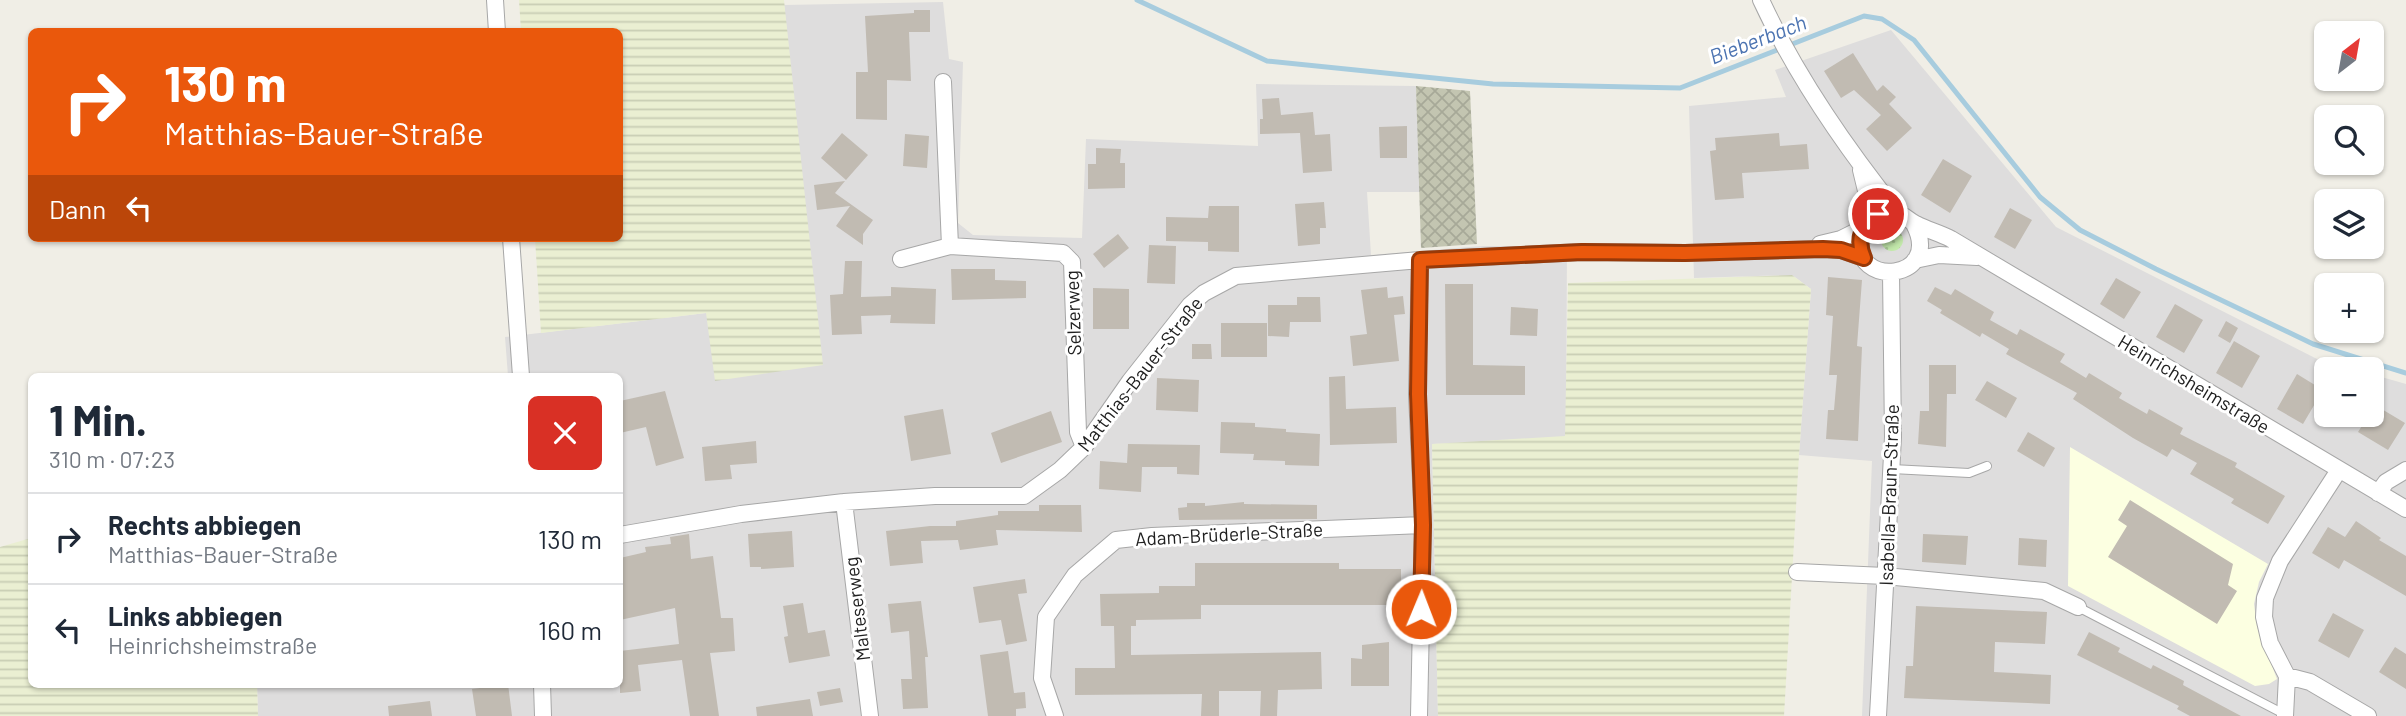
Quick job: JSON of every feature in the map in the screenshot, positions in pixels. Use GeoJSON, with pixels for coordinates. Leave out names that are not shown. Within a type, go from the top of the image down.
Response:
{"type":"FeatureCollection","features":[{"type":"Feature","properties":{"kind":"street"},"geometry":{"type":"LineString","coordinates":[[495,0],[497,28]]}},
{"type":"Feature","properties":{"kind":"street","name":"Heinrichsheimstraße"},"geometry":{"type":"LineString","coordinates":[[1761,0],[1792,60],[1857,158],[1898,213],[1914,224],[1951,239],[2406,509]]}},
{"type":"Feature","properties":{"kind":"street"},"geometry":{"type":"LineString","coordinates":[[943,82],[950,246]]}},
{"type":"Feature","properties":{"kind":"street","name":"Heinrichsheimstraße"},"geometry":{"type":"LineString","coordinates":[[1857,158],[1868,199],[1860,249],[1864,258]]}},
{"type":"Feature","properties":{"kind":"street"},"geometry":{"type":"LineString","coordinates":[[1866,224],[1878,214],[1898,213]]}},
{"type":"Feature","properties":{"kind":"street","name":"Matthias-Bauer-Straße"},"geometry":{"type":"LineString","coordinates":[[1797,250],[1841,239],[1866,224]]}},
{"type":"Feature","properties":{"kind":"street"},"geometry":{"type":"LineString","coordinates":[[1914,224],[1921,241],[1915,260]]}},
{"type":"Feature","properties":{"kind":"street"},"geometry":{"type":"LineString","coordinates":[[511,242],[521,373]]}},
{"type":"Feature","properties":{"kind":"street","name":"Selzerweg"},"geometry":{"type":"LineString","coordinates":[[901,259],[950,246],[1063,253],[1072,262],[1077,432],[1084,447]]}},
{"type":"Feature","properties":{"kind":"street","name":"Matthias-Bauer-Straße"},"geometry":{"type":"LineString","coordinates":[[623,534],[741,514],[844,502],[935,496],[1024,496],[1060,470],[1084,447],[1130,381],[1189,305],[1220,283],[1236,276],[1420,260],[1582,252],[1841,250],[1864,258]]}},
{"type":"Feature","properties":{"kind":"street","name":"Heinrichsheimstraße"},"geometry":{"type":"LineString","coordinates":[[1891,273],[1900,271],[1915,260],[1939,255],[1983,258]]}},
{"type":"Feature","properties":{"kind":"street"},"geometry":{"type":"LineString","coordinates":[[1864,258],[1880,272],[1891,273]]}},
{"type":"Feature","properties":{"kind":"street"},"geometry":{"type":"LineString","coordinates":[[1419,716],[1423,525],[1418,394],[1420,260]]}},
{"type":"Feature","properties":{"kind":"street","name":"Isabella-Braun-Straße"},"geometry":{"type":"LineString","coordinates":[[1878,716],[1894,437],[1891,273]]}},
{"type":"Feature","properties":{"kind":"street"},"geometry":{"type":"LineString","coordinates":[[2285,715],[2287,676],[2270,643],[2264,617],[2265,598],[2280,561],[2339,470]]}},
{"type":"Feature","properties":{"kind":"street"},"geometry":{"type":"LineString","coordinates":[[2378,493],[2386,482],[2406,470]]}},
{"type":"Feature","properties":{"kind":"street","name":"Malteserweg"},"geometry":{"type":"LineString","coordinates":[[844,502],[870,716]]}},
{"type":"Feature","properties":{"kind":"street","name":"Adam-Brüderle-Straße"},"geometry":{"type":"LineString","coordinates":[[1055,716],[1042,678],[1046,617],[1075,575],[1116,540],[1152,536],[1423,525]]}},
{"type":"Feature","properties":{"kind":"street"},"geometry":{"type":"LineString","coordinates":[[1797,572],[1885,576],[2044,591],[2078,607]]}},
{"type":"Feature","properties":{"kind":"street"},"geometry":{"type":"LineString","coordinates":[[2287,676],[2309,682],[2368,716]]}},
{"type":"Feature","properties":{"kind":"street"},"geometry":{"type":"LineString","coordinates":[[542,688],[543,716]]}},
{"type":"Feature","properties":{"kind":"lane"},"geometry":{"type":"LineString","coordinates":[[1892,469],[1969,473],[1987,467]]}},
{"type":"Feature","properties":{"kind":"lane"},"geometry":{"type":"LineString","coordinates":[[2078,607],[2285,715]]}},
{"type":"Feature","properties":{"kind":"shaded area"},"geometry":{"type":"Polygon","coordinates":[[[519,0],[784,0],[823,365],[715,381],[706,313],[541,333],[535,242],[623,242],[623,28],[521,28],[519,0]]]}},
{"type":"Feature","properties":{"kind":"shaded area"},"geometry":{"type":"Polygon","coordinates":[[[943,2],[949,59],[963,62],[958,223],[973,235],[1082,238],[1086,139],[1258,146],[1256,84],[1416,86],[1421,192],[1367,192],[1371,255],[1482,246],[1567,246],[1566,437],[1432,444],[1438,716],[258,716],[257,688],[623,688],[623,373],[508,373],[505,337],[706,313],[822,365],[784,5],[943,2]]]}},
{"type":"Feature","properties":{"kind":"shaded area"},"geometry":{"type":"Polygon","coordinates":[[[1891,30],[2056,227],[2314,357],[2314,427],[2384,427],[2384,378],[2406,384],[2406,716],[1862,716],[1872,461],[1799,455],[1811,289],[1792,275],[1694,278],[1689,106],[1786,97],[1775,70],[1891,30]]]}},
{"type":"Feature","properties":{"kind":"shaded area"},"geometry":{"type":"Polygon","coordinates":[[[1416,86],[1470,91],[1477,244],[1421,248],[1416,86]]]}},
{"type":"Feature","properties":{"kind":"shaded area"},"geometry":{"type":"Polygon","coordinates":[[[1792,275],[1811,289],[1784,716],[1438,716],[1432,444],[1565,436],[1568,283],[1792,275]]]}},
{"type":"Feature","properties":{"kind":"shaded area"},"geometry":{"type":"Polygon","coordinates":[[[2070,447],[2268,564],[2259,582],[2254,604],[2257,627],[2277,679],[2269,684],[2255,686],[2068,586],[2070,447]]]}},
{"type":"Feature","properties":{"kind":"shaded area"},"geometry":{"type":"Polygon","coordinates":[[[28,539],[28,688],[257,688],[258,716],[0,716],[0,547],[28,539]]]}},
{"type":"Feature","properties":{"kind":"green space"},"geometry":{"type":"Polygon","coordinates":[[[1892,229],[1900,232],[1903,240],[1900,248],[1892,251],[1884,248],[1881,240],[1884,232],[1892,229]]]}},
{"type":"Feature","properties":{"kind":"building"},"geometry":{"type":"Polygon","coordinates":[[[914,10],[930,10],[930,32],[909,32],[911,81],[887,80],[887,120],[856,119],[856,72],[868,72],[865,16],[914,13],[914,10]]]}},
{"type":"Feature","properties":{"kind":"building"},"geometry":{"type":"Polygon","coordinates":[[[1853,53],[1877,91],[1883,85],[1896,97],[1889,104],[1912,128],[1887,151],[1866,129],[1881,115],[1854,90],[1841,98],[1824,71],[1853,53]]]}},
{"type":"Feature","properties":{"kind":"building"},"geometry":{"type":"Polygon","coordinates":[[[1279,98],[1281,115],[1313,112],[1315,135],[1330,134],[1332,171],[1303,173],[1300,133],[1260,134],[1260,119],[1263,119],[1262,99],[1279,98]]]}},
{"type":"Feature","properties":{"kind":"building"},"geometry":{"type":"Polygon","coordinates":[[[1407,126],[1407,158],[1380,158],[1379,127],[1407,126]]]}},
{"type":"Feature","properties":{"kind":"building"},"geometry":{"type":"Polygon","coordinates":[[[842,133],[868,155],[846,180],[821,158],[842,133]]]}},
{"type":"Feature","properties":{"kind":"building"},"geometry":{"type":"Polygon","coordinates":[[[1779,133],[1780,146],[1807,144],[1809,169],[1742,173],[1744,198],[1715,200],[1710,151],[1716,150],[1715,138],[1779,133]]]}},
{"type":"Feature","properties":{"kind":"building"},"geometry":{"type":"Polygon","coordinates":[[[905,134],[929,136],[927,168],[903,166],[905,134]]]}},
{"type":"Feature","properties":{"kind":"building"},"geometry":{"type":"Polygon","coordinates":[[[1096,148],[1121,149],[1120,163],[1125,163],[1125,188],[1088,189],[1088,164],[1096,164],[1096,148]]]}},
{"type":"Feature","properties":{"kind":"building"},"geometry":{"type":"Polygon","coordinates":[[[1943,159],[1972,176],[1950,213],[1921,195],[1943,159]]]}},
{"type":"Feature","properties":{"kind":"building"},"geometry":{"type":"Polygon","coordinates":[[[845,181],[835,193],[873,220],[863,234],[863,245],[836,226],[850,206],[817,210],[814,185],[845,181]]]}},
{"type":"Feature","properties":{"kind":"building"},"geometry":{"type":"Polygon","coordinates":[[[1324,202],[1326,228],[1320,228],[1320,244],[1298,246],[1295,204],[1324,202]]]}},
{"type":"Feature","properties":{"kind":"building"},"geometry":{"type":"Polygon","coordinates":[[[1209,206],[1239,206],[1239,252],[1208,251],[1208,242],[1166,241],[1166,217],[1208,218],[1209,206]]]}},
{"type":"Feature","properties":{"kind":"building"},"geometry":{"type":"Polygon","coordinates":[[[2010,208],[2032,220],[2015,249],[1994,237],[2010,208]]]}},
{"type":"Feature","properties":{"kind":"building"},"geometry":{"type":"Polygon","coordinates":[[[1118,234],[1129,248],[1104,268],[1093,254],[1118,234]]]}},
{"type":"Feature","properties":{"kind":"building"},"geometry":{"type":"Polygon","coordinates":[[[1149,245],[1176,246],[1175,284],[1147,283],[1149,245]]]}},
{"type":"Feature","properties":{"kind":"building"},"geometry":{"type":"Polygon","coordinates":[[[845,261],[862,261],[861,297],[891,296],[891,287],[936,289],[935,324],[890,323],[891,315],[861,316],[862,334],[832,335],[830,295],[843,294],[845,261]]]}},
{"type":"Feature","properties":{"kind":"building"},"geometry":{"type":"Polygon","coordinates":[[[951,269],[995,269],[995,280],[1026,281],[1026,298],[952,300],[951,269]]]}},
{"type":"Feature","properties":{"kind":"building"},"geometry":{"type":"Polygon","coordinates":[[[1828,277],[1862,280],[1857,346],[1862,347],[1858,441],[1826,439],[1828,410],[1834,410],[1837,375],[1829,375],[1833,316],[1826,315],[1828,277]]]}},
{"type":"Feature","properties":{"kind":"building"},"geometry":{"type":"Polygon","coordinates":[[[2116,278],[2141,292],[2124,319],[2100,304],[2116,278]]]}},
{"type":"Feature","properties":{"kind":"building"},"geometry":{"type":"Polygon","coordinates":[[[1445,284],[1473,284],[1473,365],[1525,366],[1525,395],[1446,395],[1445,284]]]}},
{"type":"Feature","properties":{"kind":"building"},"geometry":{"type":"Polygon","coordinates":[[[1387,287],[1388,298],[1403,296],[1405,314],[1394,315],[1399,361],[1353,366],[1350,336],[1367,334],[1361,290],[1387,287]]]}},
{"type":"Feature","properties":{"kind":"building"},"geometry":{"type":"Polygon","coordinates":[[[1935,287],[1951,295],[1955,289],[1994,312],[1990,320],[2017,335],[2020,329],[2065,354],[2060,362],[2086,378],[2089,373],[2122,393],[2119,398],[2147,414],[2149,409],[2183,428],[2180,434],[2237,463],[2235,467],[2285,496],[2268,524],[2231,503],[2234,499],[2190,474],[2197,463],[2172,449],[2167,457],[2133,438],[2073,399],[2077,393],[2006,354],[2009,349],[1982,333],[1980,337],[1940,313],[1942,310],[1927,301],[1935,287]]]}},
{"type":"Feature","properties":{"kind":"building"},"geometry":{"type":"Polygon","coordinates":[[[1093,288],[1129,289],[1129,329],[1093,329],[1093,288]]]}},
{"type":"Feature","properties":{"kind":"building"},"geometry":{"type":"Polygon","coordinates":[[[1297,297],[1320,297],[1321,322],[1290,322],[1289,337],[1268,336],[1268,305],[1297,305],[1297,297]]]}},
{"type":"Feature","properties":{"kind":"building"},"geometry":{"type":"Polygon","coordinates":[[[2175,304],[2203,320],[2184,353],[2156,337],[2175,304]]]}},
{"type":"Feature","properties":{"kind":"building"},"geometry":{"type":"Polygon","coordinates":[[[1511,307],[1538,309],[1537,336],[1510,335],[1511,307]]]}},
{"type":"Feature","properties":{"kind":"building"},"geometry":{"type":"Polygon","coordinates":[[[2226,321],[2238,328],[2230,343],[2218,336],[2226,321]]]}},
{"type":"Feature","properties":{"kind":"building"},"geometry":{"type":"Polygon","coordinates":[[[1221,323],[1267,323],[1267,357],[1221,357],[1221,323]]]}},
{"type":"Feature","properties":{"kind":"building"},"geometry":{"type":"Polygon","coordinates":[[[2234,341],[2260,356],[2242,388],[2216,373],[2234,341]]]}},
{"type":"Feature","properties":{"kind":"building"},"geometry":{"type":"Polygon","coordinates":[[[1192,344],[1211,344],[1212,359],[1192,359],[1192,344]]]}},
{"type":"Feature","properties":{"kind":"building"},"geometry":{"type":"Polygon","coordinates":[[[1929,365],[1956,365],[1956,394],[1947,394],[1946,447],[1918,444],[1920,411],[1929,411],[1929,365]]]}},
{"type":"Feature","properties":{"kind":"building"},"geometry":{"type":"Polygon","coordinates":[[[2297,374],[2314,384],[2314,405],[2303,424],[2277,409],[2297,374]]]}},
{"type":"Feature","properties":{"kind":"building"},"geometry":{"type":"Polygon","coordinates":[[[1345,376],[1346,409],[1396,407],[1397,443],[1330,445],[1329,377],[1345,376]]]}},
{"type":"Feature","properties":{"kind":"building"},"geometry":{"type":"Polygon","coordinates":[[[1157,378],[1199,380],[1198,412],[1156,410],[1157,378]]]}},
{"type":"Feature","properties":{"kind":"building"},"geometry":{"type":"Polygon","coordinates":[[[1987,381],[2017,398],[2006,418],[1975,400],[1987,381]]]}},
{"type":"Feature","properties":{"kind":"building"},"geometry":{"type":"Polygon","coordinates":[[[665,391],[684,458],[656,466],[646,427],[623,432],[623,400],[665,391]]]}},
{"type":"Feature","properties":{"kind":"building"},"geometry":{"type":"Polygon","coordinates":[[[943,409],[951,454],[911,461],[904,416],[943,409]]]}},
{"type":"Feature","properties":{"kind":"building"},"geometry":{"type":"Polygon","coordinates":[[[2384,410],[2405,423],[2388,450],[2358,432],[2361,427],[2384,427],[2384,410]]]}},
{"type":"Feature","properties":{"kind":"building"},"geometry":{"type":"Polygon","coordinates":[[[1051,411],[1062,442],[1001,463],[991,433],[1051,411]]]}},
{"type":"Feature","properties":{"kind":"building"},"geometry":{"type":"Polygon","coordinates":[[[1221,422],[1255,423],[1255,427],[1320,434],[1319,466],[1253,460],[1254,454],[1220,453],[1221,422]]]}},
{"type":"Feature","properties":{"kind":"building"},"geometry":{"type":"Polygon","coordinates":[[[2028,432],[2055,448],[2044,467],[2017,451],[2028,432]]]}},
{"type":"Feature","properties":{"kind":"building"},"geometry":{"type":"Polygon","coordinates":[[[756,441],[757,463],[730,465],[732,479],[705,481],[702,447],[756,441]]]}},
{"type":"Feature","properties":{"kind":"building"},"geometry":{"type":"Polygon","coordinates":[[[1128,444],[1200,445],[1199,475],[1177,474],[1177,467],[1142,467],[1141,492],[1099,489],[1100,461],[1127,463],[1128,444]]]}},
{"type":"Feature","properties":{"kind":"building"},"geometry":{"type":"Polygon","coordinates":[[[2130,500],[2233,564],[2228,585],[2237,591],[2217,624],[2108,557],[2127,526],[2118,520],[2130,500]]]}},
{"type":"Feature","properties":{"kind":"building"},"geometry":{"type":"Polygon","coordinates":[[[1244,502],[1317,505],[1317,519],[1179,520],[1178,508],[1187,507],[1187,503],[1205,503],[1205,506],[1244,502]]]}},
{"type":"Feature","properties":{"kind":"building"},"geometry":{"type":"Polygon","coordinates":[[[1039,505],[1081,505],[1082,532],[996,530],[998,545],[960,550],[958,540],[921,541],[923,563],[890,566],[886,531],[956,526],[956,521],[998,515],[998,511],[1039,511],[1039,505]]]}},
{"type":"Feature","properties":{"kind":"building"},"geometry":{"type":"Polygon","coordinates":[[[2356,521],[2381,538],[2379,540],[2406,556],[2406,596],[2344,560],[2339,569],[2312,553],[2328,527],[2345,537],[2356,521]]]}},
{"type":"Feature","properties":{"kind":"building"},"geometry":{"type":"Polygon","coordinates":[[[792,531],[794,567],[750,567],[748,534],[792,531]]]}},
{"type":"Feature","properties":{"kind":"building"},"geometry":{"type":"Polygon","coordinates":[[[689,534],[691,559],[713,556],[721,618],[733,618],[735,651],[710,653],[719,716],[690,716],[682,660],[638,665],[641,691],[620,693],[620,688],[623,688],[623,651],[679,644],[675,608],[623,619],[623,557],[646,552],[645,547],[671,544],[670,537],[689,534]]]}},
{"type":"Feature","properties":{"kind":"building"},"geometry":{"type":"Polygon","coordinates":[[[1923,534],[1968,536],[1966,565],[1922,562],[1923,534]]]}},
{"type":"Feature","properties":{"kind":"building"},"geometry":{"type":"Polygon","coordinates":[[[2019,538],[2047,540],[2046,567],[2018,565],[2019,538]]]}},
{"type":"Feature","properties":{"kind":"building"},"geometry":{"type":"Polygon","coordinates":[[[1195,563],[1339,563],[1339,569],[1401,569],[1401,605],[1201,605],[1201,619],[1136,620],[1136,626],[1131,626],[1131,655],[1321,652],[1322,689],[1278,690],[1277,716],[1260,716],[1261,691],[1219,691],[1219,716],[1201,716],[1202,694],[1075,695],[1075,668],[1115,668],[1114,626],[1101,626],[1100,594],[1159,593],[1159,586],[1195,586],[1195,563]]]}},
{"type":"Feature","properties":{"kind":"building"},"geometry":{"type":"Polygon","coordinates":[[[1025,579],[1027,593],[1018,594],[1027,641],[1006,645],[1001,620],[979,623],[973,587],[1025,579]]]}},
{"type":"Feature","properties":{"kind":"building"},"geometry":{"type":"Polygon","coordinates":[[[921,601],[928,657],[925,657],[928,708],[903,709],[901,679],[912,679],[909,631],[891,633],[888,604],[921,601]]]}},
{"type":"Feature","properties":{"kind":"building"},"geometry":{"type":"Polygon","coordinates":[[[803,603],[808,633],[825,630],[830,656],[789,663],[784,637],[788,636],[783,606],[803,603]]]}},
{"type":"Feature","properties":{"kind":"building"},"geometry":{"type":"Polygon","coordinates":[[[1916,606],[2047,612],[2045,644],[1995,642],[1994,672],[2051,675],[2050,704],[1904,698],[1906,666],[1913,666],[1916,606]]]}},
{"type":"Feature","properties":{"kind":"building"},"geometry":{"type":"Polygon","coordinates":[[[2333,613],[2364,630],[2349,658],[2318,641],[2333,613]]]}},
{"type":"Feature","properties":{"kind":"building"},"geometry":{"type":"Polygon","coordinates":[[[2089,632],[2120,648],[2118,652],[2151,669],[2153,665],[2184,681],[2183,685],[2241,716],[2190,716],[2177,709],[2179,706],[2077,655],[2089,632]]]}},
{"type":"Feature","properties":{"kind":"building"},"geometry":{"type":"Polygon","coordinates":[[[1389,642],[1389,686],[1351,686],[1351,658],[1362,659],[1362,645],[1389,642]]]}},
{"type":"Feature","properties":{"kind":"building"},"geometry":{"type":"Polygon","coordinates":[[[2395,647],[2406,654],[2406,689],[2379,672],[2395,647]]]}},
{"type":"Feature","properties":{"kind":"building"},"geometry":{"type":"Polygon","coordinates":[[[1008,651],[1014,693],[1025,692],[1026,708],[1016,709],[1016,716],[988,716],[980,655],[1008,651]]]}},
{"type":"Feature","properties":{"kind":"building"},"geometry":{"type":"Polygon","coordinates":[[[508,688],[512,716],[476,716],[472,689],[508,688]]]}},
{"type":"Feature","properties":{"kind":"building"},"geometry":{"type":"Polygon","coordinates":[[[840,688],[843,702],[820,706],[817,692],[840,688]]]}},
{"type":"Feature","properties":{"kind":"building"},"geometry":{"type":"Polygon","coordinates":[[[810,699],[813,716],[757,716],[756,707],[810,699]]]}},
{"type":"Feature","properties":{"kind":"building"},"geometry":{"type":"Polygon","coordinates":[[[430,701],[432,716],[389,716],[388,706],[430,701]]]}},
{"type":"Feature","properties":{"kind":"waterway","name":"Bieberbach"},"geometry":{"type":"LineString","coordinates":[[1137,0],[1267,61],[1493,84],[1680,88],[1864,16],[1882,19],[1914,40],[2040,197],[2080,230],[2313,344],[2406,373]]}},
{"type":"Feature","properties":{"kind":"route"},"geometry":{"type":"LineString","coordinates":[[1421,609],[1423,525],[1418,394],[1420,260],[1582,252],[1685,253],[1823,249],[1841,250],[1864,258],[1860,249],[1863,228],[1878,214]]}}]}
